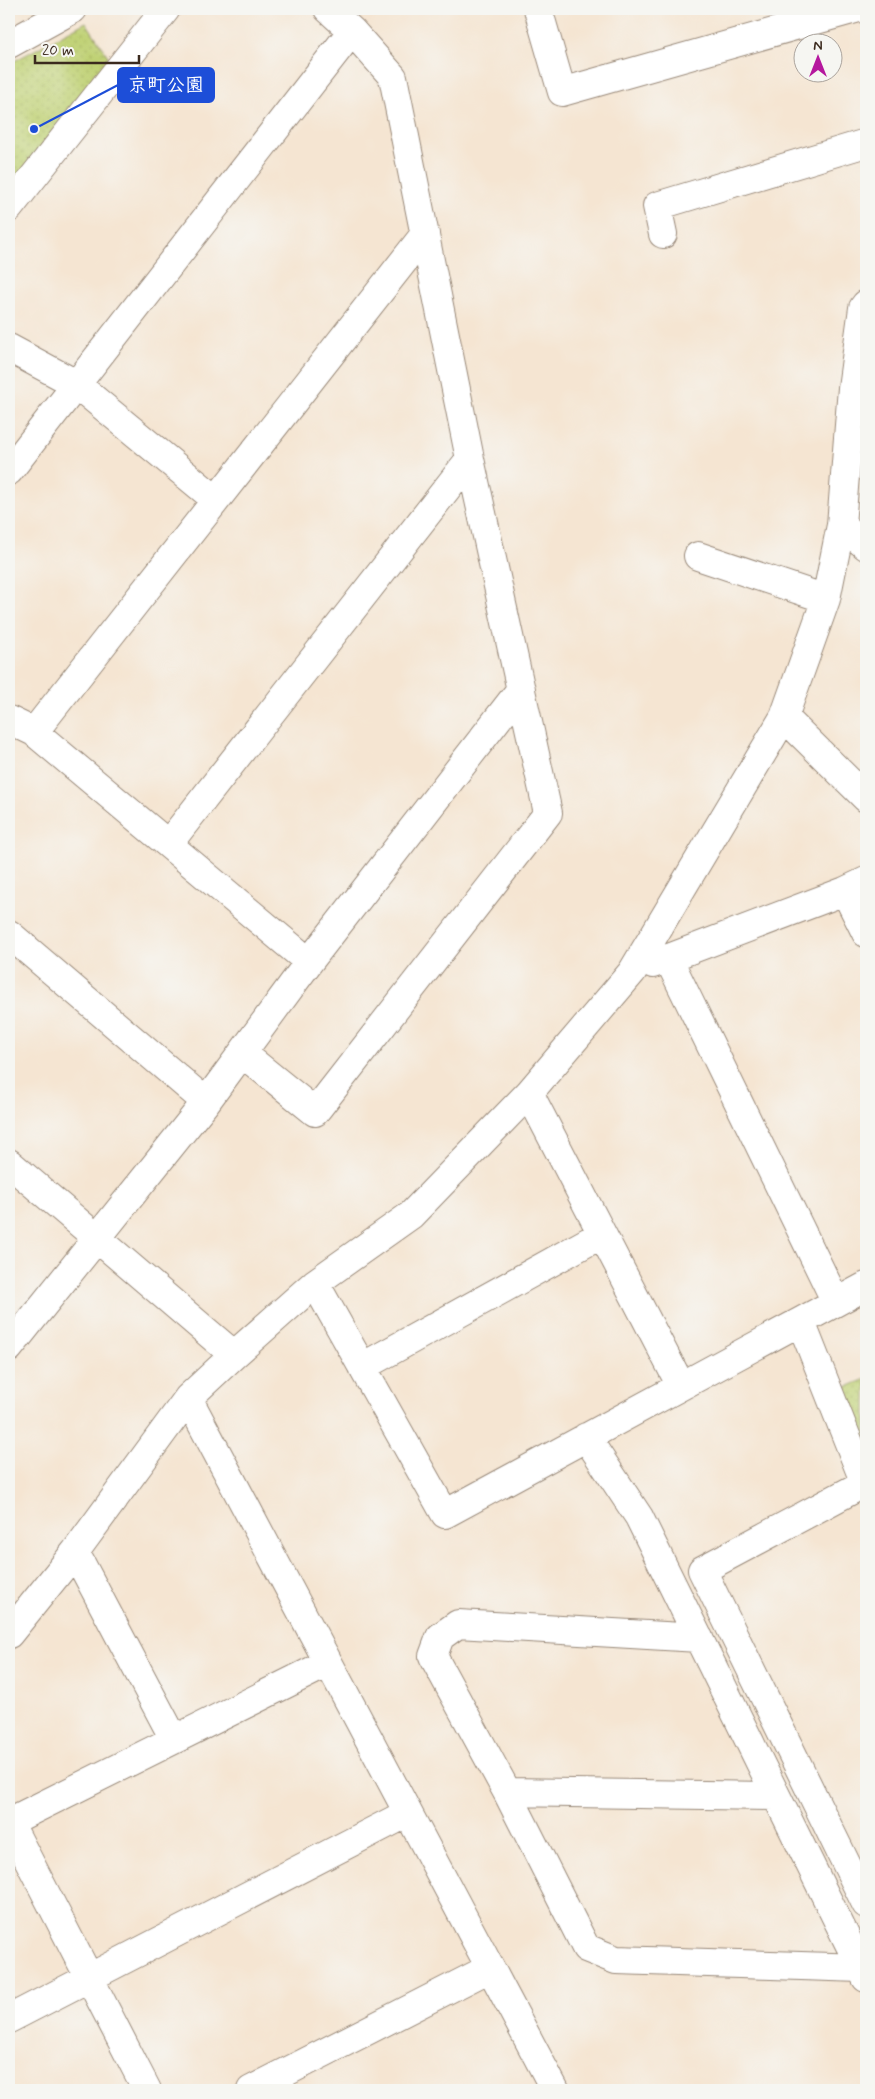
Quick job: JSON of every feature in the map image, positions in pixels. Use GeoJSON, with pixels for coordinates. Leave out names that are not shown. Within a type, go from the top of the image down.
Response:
{"type":"FeatureCollection","features":[{"type":"Feature","properties":{"kind":"street"},"geometry":{"type":"LineString","coordinates":[[9,44],[73,9]]}},
{"type":"Feature","properties":{"kind":"street"},"geometry":{"type":"LineString","coordinates":[[9,208],[166,9]]}},
{"type":"Feature","properties":{"kind":"street"},"geometry":{"type":"LineString","coordinates":[[242,1053],[315,1112],[548,813],[470,458],[393,77],[352,31],[328,9]]}},
{"type":"Feature","properties":{"kind":"street"},"geometry":{"type":"LineString","coordinates":[[538,9],[562,92],[855,9]]}},
{"type":"Feature","properties":{"kind":"street"},"geometry":{"type":"LineString","coordinates":[[860,9],[866,28]]}},
{"type":"Feature","properties":{"kind":"street"},"geometry":{"type":"LineString","coordinates":[[9,470],[352,31]]}},
{"type":"Feature","properties":{"kind":"street"},"geometry":{"type":"LineString","coordinates":[[663,234],[657,206],[866,143]]}},
{"type":"Feature","properties":{"kind":"street"},"geometry":{"type":"LineString","coordinates":[[34,732],[424,234]]}},
{"type":"Feature","properties":{"kind":"street"},"geometry":{"type":"LineString","coordinates":[[9,1634],[75,1552],[188,1398],[315,1283],[411,1215],[529,1094],[632,972],[784,717],[826,600],[841,525],[859,395],[863,308],[866,304]]}},
{"type":"Feature","properties":{"kind":"street"},"geometry":{"type":"LineString","coordinates":[[9,348],[76,384],[215,499]]}},
{"type":"Feature","properties":{"kind":"street"},"geometry":{"type":"LineString","coordinates":[[169,843],[470,458]]}},
{"type":"Feature","properties":{"kind":"street"},"geometry":{"type":"LineString","coordinates":[[841,525],[866,546]]}},
{"type":"Feature","properties":{"kind":"street"},"geometry":{"type":"LineString","coordinates":[[698,556],[826,600]]}},
{"type":"Feature","properties":{"kind":"street"},"geometry":{"type":"LineString","coordinates":[[9,1348],[206,1102],[309,962],[521,689]]}},
{"type":"Feature","properties":{"kind":"street"},"geometry":{"type":"LineString","coordinates":[[784,717],[866,798]]}},
{"type":"Feature","properties":{"kind":"street"},"geometry":{"type":"LineString","coordinates":[[9,720],[34,732],[309,962]]}},
{"type":"Feature","properties":{"kind":"street"},"geometry":{"type":"LineString","coordinates":[[632,972],[856,886],[866,933]]}},
{"type":"Feature","properties":{"kind":"street"},"geometry":{"type":"LineString","coordinates":[[9,934],[206,1102]]}},
{"type":"Feature","properties":{"kind":"street"},"geometry":{"type":"LineString","coordinates":[[668,958],[836,1302]]}},
{"type":"Feature","properties":{"kind":"street"},"geometry":{"type":"LineString","coordinates":[[529,1094],[681,1386]]}},
{"type":"Feature","properties":{"kind":"street"},"geometry":{"type":"LineString","coordinates":[[9,1163],[234,1355]]}},
{"type":"Feature","properties":{"kind":"street"},"geometry":{"type":"LineString","coordinates":[[362,1367],[602,1234]]}},
{"type":"Feature","properties":{"kind":"street"},"geometry":{"type":"LineString","coordinates":[[315,1283],[445,1514],[866,1286]]}},
{"type":"Feature","properties":{"kind":"street"},"geometry":{"type":"LineString","coordinates":[[800,1322],[866,1485],[702,1570],[866,1904]]}},
{"type":"Feature","properties":{"kind":"street"},"geometry":{"type":"LineString","coordinates":[[188,1398],[555,2090]]}},
{"type":"Feature","properties":{"kind":"street"},"geometry":{"type":"LineString","coordinates":[[586,1437],[639,1517],[699,1638],[776,1796],[864,1973],[616,1960],[586,1948],[507,1792],[432,1656],[440,1637],[458,1624],[699,1638]]}},
{"type":"Feature","properties":{"kind":"street"},"geometry":{"type":"LineString","coordinates":[[75,1552],[174,1739]]}},
{"type":"Feature","properties":{"kind":"street"},"geometry":{"type":"LineString","coordinates":[[147,2090],[9,1822],[328,1663]]}},
{"type":"Feature","properties":{"kind":"street"},"geometry":{"type":"LineString","coordinates":[[507,1792],[776,1796]]}},
{"type":"Feature","properties":{"kind":"street"},"geometry":{"type":"LineString","coordinates":[[9,2020],[408,1813]]}},
{"type":"Feature","properties":{"kind":"street"},"geometry":{"type":"LineString","coordinates":[[251,2090],[490,1968]]}},
{"type":"Feature","properties":{"kind":"green space"},"geometry":{"type":"Polygon","coordinates":[[[86,22],[111,61],[9,194],[9,64],[86,22]]]}},
{"type":"Feature","properties":{"kind":"green space"},"geometry":{"type":"Polygon","coordinates":[[[866,1379],[866,1441],[844,1388],[866,1379]]]}},
{"type":"Feature","properties":{"kind":"place","name":"京町公園"},"geometry":{"type":"Point","coordinates":[34,129]}}]}
